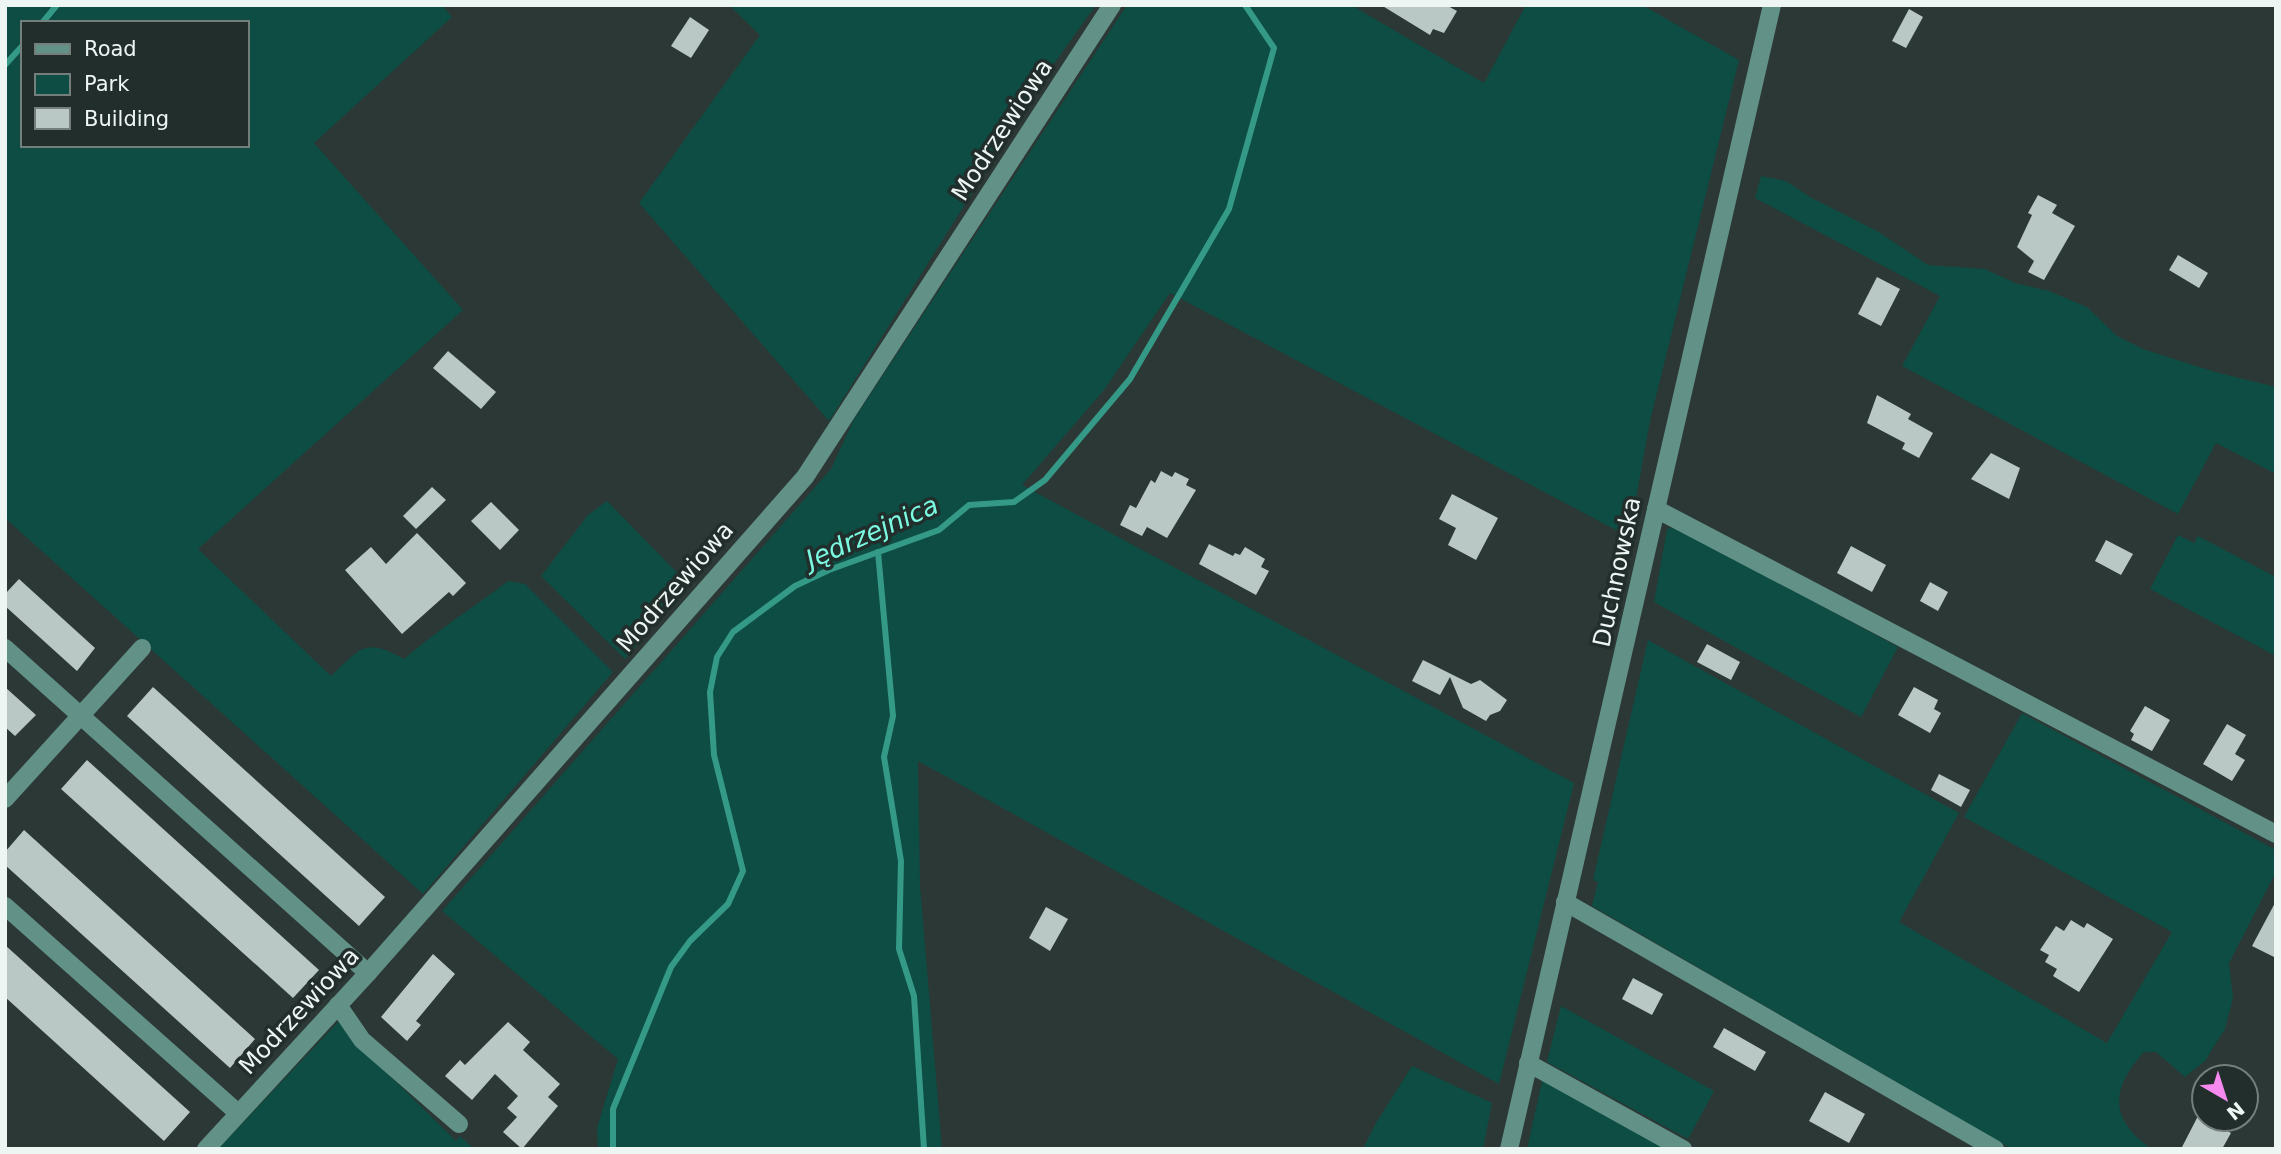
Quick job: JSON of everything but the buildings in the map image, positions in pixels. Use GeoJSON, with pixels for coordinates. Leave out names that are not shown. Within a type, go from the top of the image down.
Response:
{"type":"FeatureCollection","features":[{"type":"Feature","properties":{"kind":"street","name":"Modrzewiowa"},"geometry":{"type":"LineString","coordinates":[[205,1149],[368,973],[805,477],[1112,5]]}},
{"type":"Feature","properties":{"kind":"street","name":"Duchnowska"},"geometry":{"type":"LineString","coordinates":[[1508,1149],[1772,5]]}},
{"type":"Feature","properties":{"kind":"street"},"geometry":{"type":"LineString","coordinates":[[1656,509],[2276,834]]}},
{"type":"Feature","properties":{"kind":"street"},"geometry":{"type":"LineString","coordinates":[[5,648],[368,973]]}},
{"type":"Feature","properties":{"kind":"street"},"geometry":{"type":"LineString","coordinates":[[5,799],[142,648]]}},
{"type":"Feature","properties":{"kind":"street"},"geometry":{"type":"LineString","coordinates":[[1564,902],[1995,1149]]}},
{"type":"Feature","properties":{"kind":"street"},"geometry":{"type":"LineString","coordinates":[[5,906],[238,1114]]}},
{"type":"Feature","properties":{"kind":"street"},"geometry":{"type":"LineString","coordinates":[[338,1005],[362,1040],[459,1124]]}},
{"type":"Feature","properties":{"kind":"street"},"geometry":{"type":"LineString","coordinates":[[1528,1063],[1683,1149]]}},
{"type":"Feature","properties":{"kind":"green space"},"geometry":{"type":"Polygon","coordinates":[[[5,5],[442,5],[452,17],[314,143],[463,310],[198,549],[331,676],[349,658],[371,647],[391,652],[404,659],[508,581],[525,584],[613,672],[423,894],[5,518],[5,5]]]}},
{"type":"Feature","properties":{"kind":"green space"},"geometry":{"type":"Polygon","coordinates":[[[729,5],[1096,5],[1048,72],[829,421],[639,203],[760,35],[729,5]]]}},
{"type":"Feature","properties":{"kind":"green space"},"geometry":{"type":"Polygon","coordinates":[[[1127,5],[1351,5],[1484,83],[1526,5],[1642,5],[1739,60],[1650,421],[1629,537],[1170,293],[1104,390],[1022,485],[1574,783],[1499,1084],[918,761],[920,886],[942,1149],[598,1149],[597,1128],[618,1059],[442,911],[831,469],[854,419],[1127,5]]]}},
{"type":"Feature","properties":{"kind":"green space"},"geometry":{"type":"Polygon","coordinates":[[[1761,176],[1786,181],[1810,197],[1877,231],[1928,265],[1985,269],[2015,283],[2049,291],[2087,307],[2117,336],[2143,349],[2215,372],[2276,387],[2276,474],[2216,443],[2178,514],[1902,366],[1940,296],[1755,198],[1761,176]]]}},
{"type":"Feature","properties":{"kind":"green space"},"geometry":{"type":"Polygon","coordinates":[[[607,501],[688,584],[625,659],[541,576],[588,515],[607,501]]]}},
{"type":"Feature","properties":{"kind":"green space"},"geometry":{"type":"Polygon","coordinates":[[[1676,527],[1898,647],[1861,717],[1654,602],[1667,529],[1676,527]]]}},
{"type":"Feature","properties":{"kind":"green space"},"geometry":{"type":"Polygon","coordinates":[[[2178,535],[2194,543],[2198,536],[2276,577],[2276,656],[2150,589],[2178,535]]]}},
{"type":"Feature","properties":{"kind":"green space"},"geometry":{"type":"Polygon","coordinates":[[[1648,640],[1959,813],[1899,922],[2107,1043],[2172,932],[1964,817],[2022,713],[2276,850],[2276,872],[2229,963],[2233,998],[2225,1029],[2205,1061],[2190,1063],[2190,1073],[2185,1077],[2156,1052],[2144,1052],[2125,1078],[2120,1091],[2121,1115],[2138,1138],[2152,1149],[2012,1149],[1592,906],[1598,882],[1593,880],[1648,640]]]}},
{"type":"Feature","properties":{"kind":"green space"},"geometry":{"type":"Polygon","coordinates":[[[1561,1006],[1714,1091],[1688,1139],[1547,1062],[1561,1006]]]}},
{"type":"Feature","properties":{"kind":"green space"},"geometry":{"type":"Polygon","coordinates":[[[340,1020],[353,1039],[456,1141],[460,1136],[474,1149],[218,1149],[340,1020]]]}},
{"type":"Feature","properties":{"kind":"green space"},"geometry":{"type":"Polygon","coordinates":[[[1412,1066],[1492,1103],[1483,1149],[1363,1149],[1412,1066]]]}},
{"type":"Feature","properties":{"kind":"green space"},"geometry":{"type":"Polygon","coordinates":[[[1543,1077],[1673,1149],[1527,1149],[1543,1077]]]}},
{"type":"Feature","properties":{"kind":"waterway"},"geometry":{"type":"LineString","coordinates":[[44,21],[57,5]]}},
{"type":"Feature","properties":{"kind":"waterway","name":"Jędrzejnica"},"geometry":{"type":"LineString","coordinates":[[613,1149],[613,1109],[671,967],[690,941],[728,904],[743,871],[714,755],[710,692],[717,657],[733,632],[795,586],[829,570],[939,530],[969,505],[1014,502],[1045,480],[1130,379],[1229,209],[1274,48],[1245,5]]}},
{"type":"Feature","properties":{"kind":"waterway"},"geometry":{"type":"LineString","coordinates":[[5,65],[21,47]]}},
{"type":"Feature","properties":{"kind":"waterway"},"geometry":{"type":"LineString","coordinates":[[878,552],[893,716],[884,757],[901,861],[899,949],[914,996],[924,1149]]}}]}
